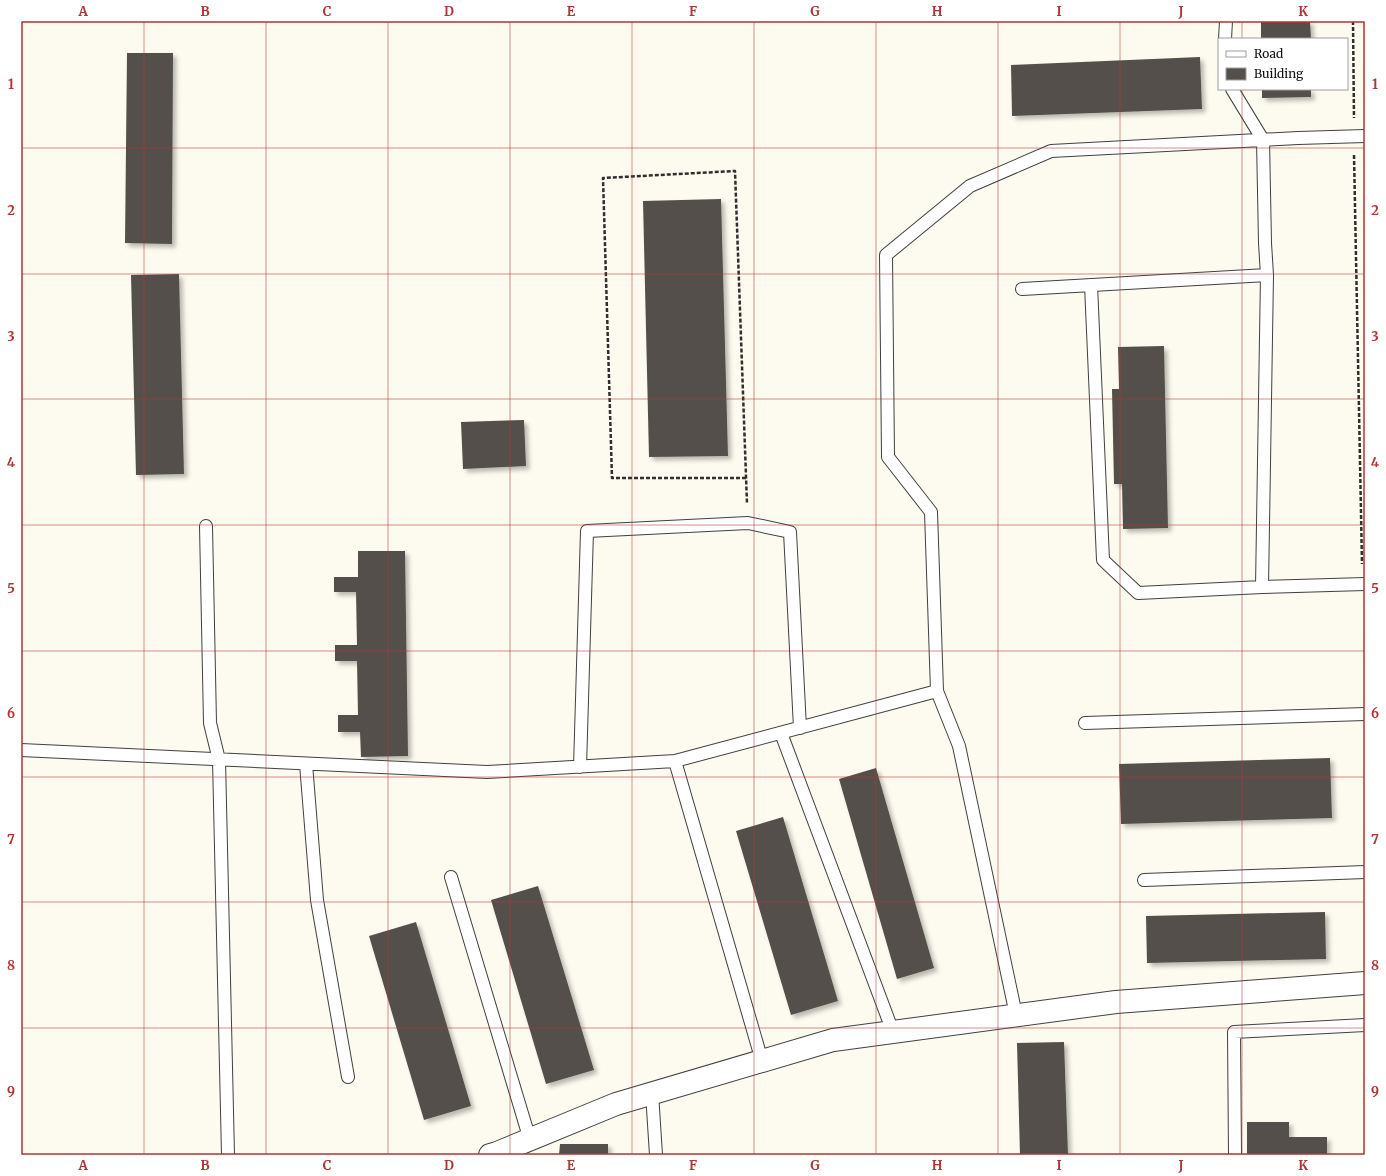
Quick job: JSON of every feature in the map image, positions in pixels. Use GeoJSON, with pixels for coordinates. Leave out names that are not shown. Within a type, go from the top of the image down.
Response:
{"type":"FeatureCollection","features":[{"type":"Feature","properties":{"kind":"street"},"geometry":{"type":"LineString","coordinates":[[495,1154],[616,1104],[833,1040],[1116,1002],[1365,983]]}},
{"type":"Feature","properties":{"kind":"lane"},"geometry":{"type":"LineString","coordinates":[[1225,38],[1226,21]]}},
{"type":"Feature","properties":{"kind":"lane"},"geometry":{"type":"LineString","coordinates":[[1233,90],[1263,140],[1267,275],[1262,587]]}},
{"type":"Feature","properties":{"kind":"lane"},"geometry":{"type":"LineString","coordinates":[[1016,1015],[959,746],[937,691],[931,512],[888,457],[886,255],[970,186],[1051,151],[1360,136]]}},
{"type":"Feature","properties":{"kind":"lane"},"geometry":{"type":"LineString","coordinates":[[1022,289],[1267,275]]}},
{"type":"Feature","properties":{"kind":"lane"},"geometry":{"type":"LineString","coordinates":[[1091,285],[1103,560],[1138,593],[1364,584]]}},
{"type":"Feature","properties":{"kind":"lane"},"geometry":{"type":"LineString","coordinates":[[580,767],[587,531],[748,522],[790,532],[800,728]]}},
{"type":"Feature","properties":{"kind":"lane"},"geometry":{"type":"LineString","coordinates":[[206,526],[210,723],[219,760],[228,1155]]}},
{"type":"Feature","properties":{"kind":"lane"},"geometry":{"type":"LineString","coordinates":[[21,750],[487,772],[675,761],[937,691]]}},
{"type":"Feature","properties":{"kind":"lane"},"geometry":{"type":"LineString","coordinates":[[1085,722],[1365,714]]}},
{"type":"Feature","properties":{"kind":"lane"},"geometry":{"type":"LineString","coordinates":[[781,733],[893,1032]]}},
{"type":"Feature","properties":{"kind":"lane"},"geometry":{"type":"LineString","coordinates":[[675,761],[762,1061]]}},
{"type":"Feature","properties":{"kind":"lane"},"geometry":{"type":"LineString","coordinates":[[306,764],[317,900],[348,1077]]}},
{"type":"Feature","properties":{"kind":"lane"},"geometry":{"type":"LineString","coordinates":[[1144,880],[1365,872]]}},
{"type":"Feature","properties":{"kind":"lane"},"geometry":{"type":"LineString","coordinates":[[451,877],[530,1140]]}},
{"type":"Feature","properties":{"kind":"lane"},"geometry":{"type":"LineString","coordinates":[[1235,1155],[1234,1032],[1365,1025]]}},
{"type":"Feature","properties":{"kind":"lane"},"geometry":{"type":"LineString","coordinates":[[652,1093],[656,1155]]}},
{"type":"Feature","properties":{"kind":"path"},"geometry":{"type":"LineString","coordinates":[[1353,21],[1360,136],[1364,584]]}},
{"type":"Feature","properties":{"kind":"path"},"geometry":{"type":"LineString","coordinates":[[746,478],[612,478],[603,178],[735,171],[748,522]]}},
{"type":"Feature","properties":{"kind":"building"},"geometry":{"type":"Polygon","coordinates":[[[1261,21],[1310,21],[1311,38],[1261,38],[1261,21]]]}},
{"type":"Feature","properties":{"kind":"building"},"geometry":{"type":"Polygon","coordinates":[[[127,53],[173,53],[172,244],[125,243],[127,53]]]}},
{"type":"Feature","properties":{"kind":"building"},"geometry":{"type":"Polygon","coordinates":[[[1200,57],[1202,109],[1012,116],[1011,65],[1200,57]]]}},
{"type":"Feature","properties":{"kind":"building"},"geometry":{"type":"Polygon","coordinates":[[[1262,90],[1311,90],[1311,97],[1262,98],[1262,90]]]}},
{"type":"Feature","properties":{"kind":"building"},"geometry":{"type":"Polygon","coordinates":[[[721,199],[728,456],[649,457],[643,201],[721,199]]]}},
{"type":"Feature","properties":{"kind":"building"},"geometry":{"type":"Polygon","coordinates":[[[179,274],[184,474],[136,475],[131,275],[179,274]]]}},
{"type":"Feature","properties":{"kind":"building"},"geometry":{"type":"Polygon","coordinates":[[[1164,346],[1168,528],[1123,529],[1122,484],[1114,484],[1112,389],[1119,389],[1118,347],[1164,346]]]}},
{"type":"Feature","properties":{"kind":"building"},"geometry":{"type":"Polygon","coordinates":[[[524,420],[526,466],[463,469],[461,422],[524,420]]]}},
{"type":"Feature","properties":{"kind":"building"},"geometry":{"type":"Polygon","coordinates":[[[358,551],[405,551],[408,756],[361,757],[360,732],[338,732],[338,715],[358,715],[357,661],[335,661],[335,645],[357,645],[356,592],[334,592],[334,577],[358,577],[358,551]]]}},
{"type":"Feature","properties":{"kind":"building"},"geometry":{"type":"Polygon","coordinates":[[[1330,758],[1332,818],[1121,824],[1119,764],[1330,758]]]}},
{"type":"Feature","properties":{"kind":"building"},"geometry":{"type":"Polygon","coordinates":[[[876,768],[934,968],[897,979],[839,779],[876,768]]]}},
{"type":"Feature","properties":{"kind":"building"},"geometry":{"type":"Polygon","coordinates":[[[783,817],[838,1001],[791,1015],[736,831],[783,817]]]}},
{"type":"Feature","properties":{"kind":"building"},"geometry":{"type":"Polygon","coordinates":[[[538,886],[594,1070],[546,1084],[491,900],[538,886]]]}},
{"type":"Feature","properties":{"kind":"building"},"geometry":{"type":"Polygon","coordinates":[[[1325,912],[1326,959],[1147,963],[1146,916],[1325,912]]]}},
{"type":"Feature","properties":{"kind":"building"},"geometry":{"type":"Polygon","coordinates":[[[416,922],[471,1106],[424,1120],[369,936],[416,922]]]}},
{"type":"Feature","properties":{"kind":"building"},"geometry":{"type":"Polygon","coordinates":[[[1064,1042],[1068,1155],[1020,1155],[1017,1043],[1064,1042]]]}},
{"type":"Feature","properties":{"kind":"building"},"geometry":{"type":"Polygon","coordinates":[[[1247,1122],[1289,1122],[1289,1137],[1327,1137],[1327,1155],[1247,1155],[1247,1122]]]}},
{"type":"Feature","properties":{"kind":"building"},"geometry":{"type":"Polygon","coordinates":[[[560,1144],[608,1144],[608,1155],[559,1155],[560,1144]]]}}]}
